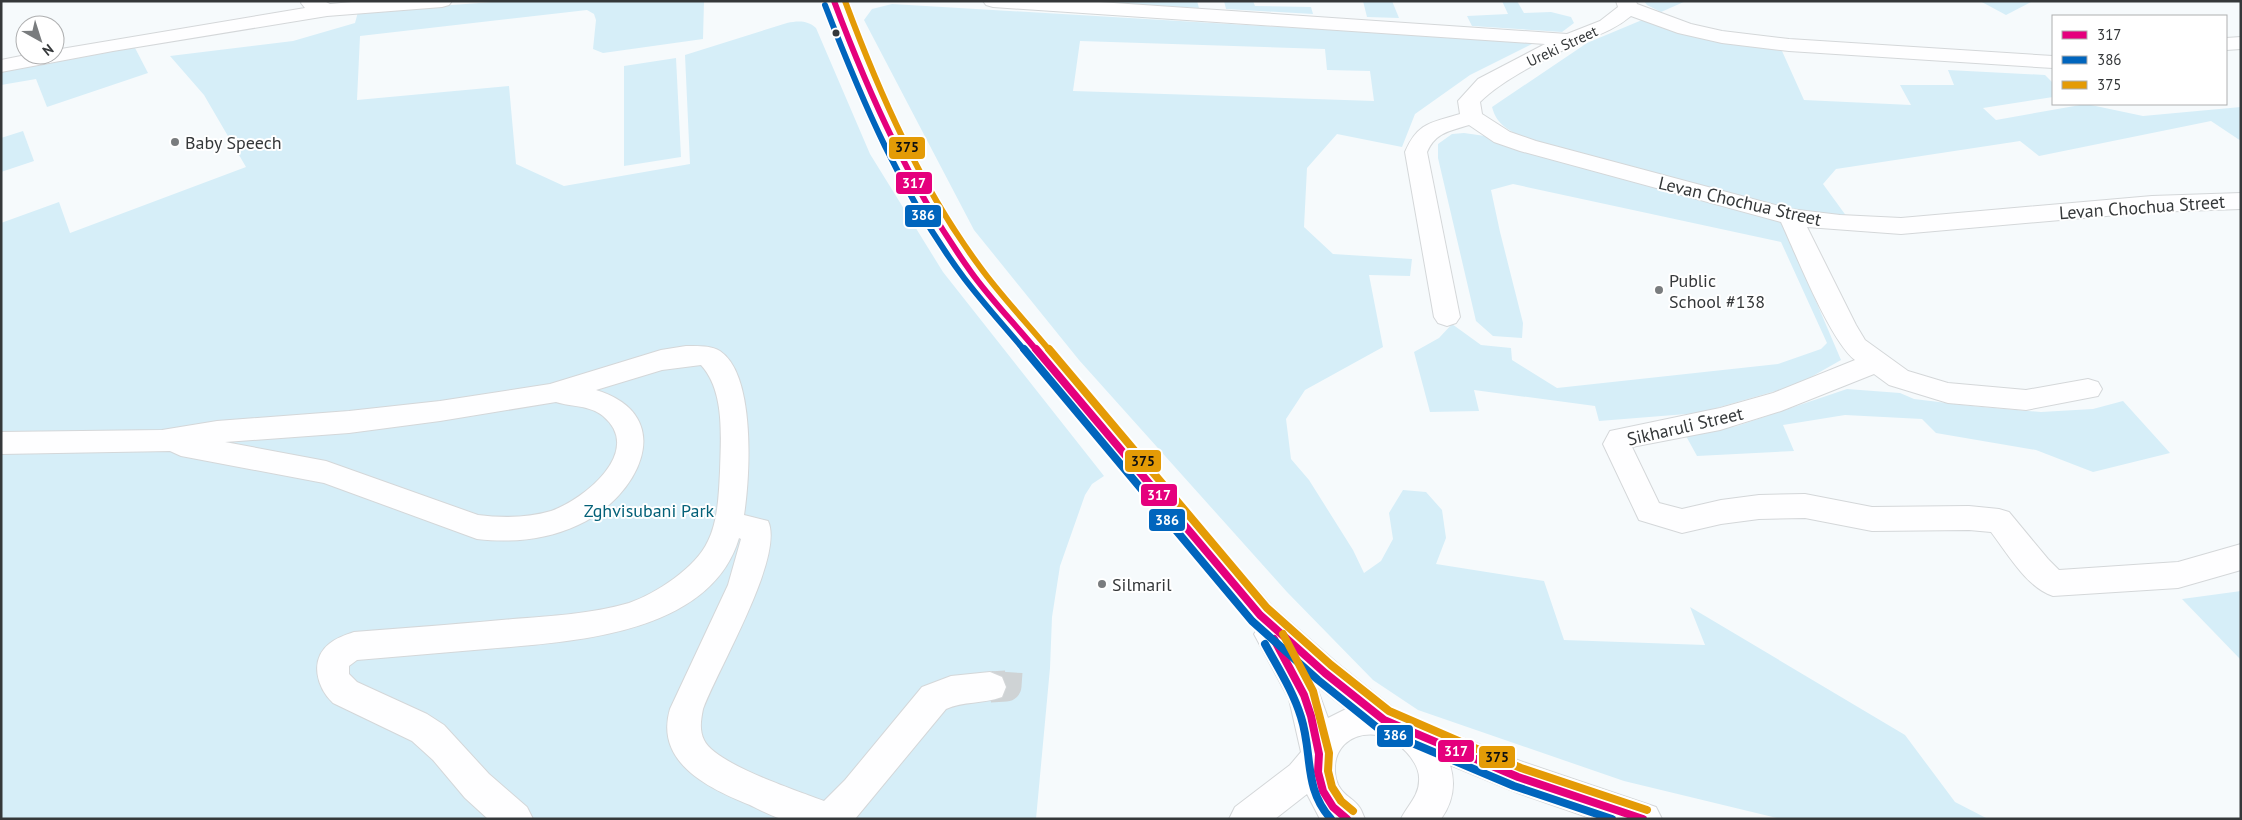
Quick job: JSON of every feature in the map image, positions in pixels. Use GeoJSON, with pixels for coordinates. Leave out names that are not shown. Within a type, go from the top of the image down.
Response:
{"type":"FeatureCollection","features":[{"type":"Feature","properties":{"kind":"street"},"geometry":{"type":"LineString","coordinates":[[308,1],[327,10]]}},
{"type":"Feature","properties":{"kind":"street"},"geometry":{"type":"LineString","coordinates":[[1,66],[327,10],[442,1]]}},
{"type":"Feature","properties":{"kind":"street"},"geometry":{"type":"LineString","coordinates":[[834,1],[858,64],[894,145],[920,194],[972,273],[1260,615],[1325,673],[1425,747],[1434,765],[1437,784],[1432,803],[1419,819]]}},
{"type":"Feature","properties":{"kind":"street"},"geometry":{"type":"LineString","coordinates":[[993,1],[1569,40]]}},
{"type":"Feature","properties":{"kind":"street"},"geometry":{"type":"LineString","coordinates":[[1628,5],[1685,29],[1722,37],[1789,46],[2052,62]]}},
{"type":"Feature","properties":{"kind":"street","name":"Ureki Street"},"geometry":{"type":"LineString","coordinates":[[1471,117],[1469,101],[1486,84],[1569,40],[1607,26],[1628,5]]}},
{"type":"Feature","properties":{"kind":"street"},"geometry":{"type":"LineString","coordinates":[[2227,44],[2241,43]]}},
{"type":"Feature","properties":{"kind":"street"},"geometry":{"type":"LineString","coordinates":[[1447,317],[1416,152],[1422,138],[1432,130],[1471,117]]}},
{"type":"Feature","properties":{"kind":"street","name":"Levan Chochua Street"},"geometry":{"type":"LineString","coordinates":[[1471,117],[1502,137],[1528,146],[1684,190],[1790,217],[1840,223],[1900,226],[2110,207],[2241,201]]}},
{"type":"Feature","properties":{"kind":"street"},"geometry":{"type":"LineString","coordinates":[[1790,217],[1844,328],[1856,347],[1899,378],[1948,393],[2026,400],[2088,389]]}},
{"type":"Feature","properties":{"kind":"street"},"geometry":{"type":"LineString","coordinates":[[1,443],[162,441],[217,432],[349,422],[431,413],[550,394],[661,360],[694,356],[709,357],[718,364],[730,390],[734,415],[735,450],[730,524],[723,543],[711,562],[683,588],[649,610],[628,616],[570,628],[354,646],[342,650],[332,665],[333,675],[346,694],[404,718],[426,731],[440,743],[477,786],[515,819]]}},
{"type":"Feature","properties":{"kind":"street","name":"Sikharuli Street"},"geometry":{"type":"LineString","coordinates":[[1874,361],[1863,368],[1781,401],[1720,419],[1620,439],[1617,444],[1624,463],[1649,512],[1682,522],[1721,512],[1759,507],[1805,506],[1872,519],[1970,518],[2000,521],[2037,568],[2054,583],[2178,575],[2241,557]]}},
{"type":"Feature","properties":{"kind":"street"},"geometry":{"type":"LineString","coordinates":[[162,441],[326,472],[477,527],[504,529],[534,528],[580,511],[606,492],[620,475],[629,457],[631,444],[630,429],[622,417],[605,402],[575,395],[550,394]]}},
{"type":"Feature","properties":{"kind":"street"},"geometry":{"type":"LineString","coordinates":[[730,524],[758,530],[756,542],[747,573],[691,700],[684,722],[687,740],[696,756],[712,769],[741,784],[826,819]]}},
{"type":"Feature","properties":{"kind":"street"},"geometry":{"type":"LineString","coordinates":[[1260,615],[1304,695],[1312,716],[1318,757],[1319,783],[1329,802],[1347,819]]}},
{"type":"Feature","properties":{"kind":"street"},"geometry":{"type":"LineString","coordinates":[[830,819],[858,792],[934,698],[952,691],[990,688]]}},
{"type":"Feature","properties":{"kind":"street"},"geometry":{"type":"LineString","coordinates":[[1247,819],[1302,777],[1318,757],[1328,737],[1343,725],[1363,719],[1397,726],[1518,777],[1644,819]]}},
{"type":"Feature","properties":{"kind":"green space","name":"Zghvisubani Park"},"geometry":{"type":"Polygon","coordinates":[[[506,1],[704,1],[703,39],[603,53],[593,49],[596,20],[594,14],[587,10],[360,36],[357,100],[509,86],[516,164],[564,186],[690,164],[685,55],[787,23],[802,22],[816,28],[870,154],[943,272],[1104,476],[1092,484],[1085,495],[1060,566],[1052,617],[1050,668],[1036,819],[1,819],[1,223],[59,202],[70,233],[246,167],[204,95],[170,56],[293,41],[355,23],[358,12],[506,1]]]}},
{"type":"Feature","properties":{"kind":"green space"},"geometry":{"type":"Polygon","coordinates":[[[1070,1],[1197,1],[1199,8],[1070,1]]]}},
{"type":"Feature","properties":{"kind":"green space"},"geometry":{"type":"Polygon","coordinates":[[[1224,1],[1253,1],[1255,6],[1311,7],[1313,14],[1226,9],[1224,1]]]}},
{"type":"Feature","properties":{"kind":"green space"},"geometry":{"type":"Polygon","coordinates":[[[1363,1],[1392,1],[1399,18],[1367,17],[1363,1]]]}},
{"type":"Feature","properties":{"kind":"green space"},"geometry":{"type":"Polygon","coordinates":[[[1502,1],[1517,1],[1524,13],[1551,12],[1571,17],[1574,23],[1562,32],[1472,26],[1467,16],[1508,14],[1502,1]]]}},
{"type":"Feature","properties":{"kind":"green space"},"geometry":{"type":"Polygon","coordinates":[[[1644,1],[1686,1],[1661,12],[1647,5],[1644,1]]]}},
{"type":"Feature","properties":{"kind":"green space"},"geometry":{"type":"Polygon","coordinates":[[[1980,1],[2033,1],[2006,15],[1980,1]]]}},
{"type":"Feature","properties":{"kind":"green space"},"geometry":{"type":"Polygon","coordinates":[[[892,4],[1536,42],[1470,75],[1415,114],[1402,147],[1337,134],[1307,168],[1304,227],[1333,254],[1412,259],[1410,276],[1369,275],[1383,347],[1305,390],[1286,419],[1291,459],[1309,480],[1353,550],[1364,573],[1381,561],[1393,539],[1389,513],[1403,490],[1426,492],[1442,510],[1446,538],[1436,564],[1544,581],[1564,640],[1705,645],[1690,607],[1905,735],[1955,802],[1988,819],[1781,819],[1624,781],[1418,710],[1373,680],[1287,592],[1079,360],[974,230],[864,20],[872,9],[892,4]],[[1080,41],[1073,91],[1374,101],[1370,71],[1327,70],[1325,49],[1080,41]]]}},
{"type":"Feature","properties":{"kind":"green space"},"geometry":{"type":"Polygon","coordinates":[[[1642,20],[1711,38],[1782,51],[1804,100],[1911,105],[1900,85],[1954,85],[1948,70],[2045,75],[2052,82],[2052,97],[1983,108],[1996,120],[2080,105],[2091,105],[2143,116],[2241,107],[2241,141],[2211,121],[2039,156],[2020,141],[1836,169],[1823,184],[1847,217],[1760,205],[1527,139],[1505,127],[1497,119],[1492,107],[1587,43],[1642,20]]]}},
{"type":"Feature","properties":{"kind":"green space"},"geometry":{"type":"Polygon","coordinates":[[[134,46],[148,73],[47,107],[36,79],[1,85],[1,71],[33,65],[65,65],[65,59],[134,46]]]}},
{"type":"Feature","properties":{"kind":"green space"},"geometry":{"type":"Polygon","coordinates":[[[676,58],[681,157],[624,166],[624,66],[676,58]]]}},
{"type":"Feature","properties":{"kind":"green space"},"geometry":{"type":"Polygon","coordinates":[[[23,131],[34,161],[1,172],[1,138],[23,131]]]}},
{"type":"Feature","properties":{"kind":"green space"},"geometry":{"type":"Polygon","coordinates":[[[1464,133],[1485,136],[1513,148],[1781,219],[1841,360],[1797,385],[1699,413],[1599,421],[1595,406],[1474,390],[1479,411],[1430,412],[1414,352],[1439,338],[1452,324],[1481,345],[1511,348],[1512,360],[1557,388],[1778,364],[1821,349],[1827,343],[1781,242],[1513,184],[1491,190],[1523,323],[1522,338],[1493,336],[1476,321],[1438,158],[1438,144],[1452,134],[1464,133]]]}},
{"type":"Feature","properties":{"kind":"green space"},"geometry":{"type":"Polygon","coordinates":[[[1847,389],[1900,393],[1914,399],[2041,412],[2093,409],[2123,401],[2170,453],[2093,472],[2036,450],[1936,433],[1922,419],[1845,415],[1783,425],[1794,451],[1697,456],[1686,436],[1737,426],[1847,389]]]}},
{"type":"Feature","properties":{"kind":"green space"},"geometry":{"type":"Polygon","coordinates":[[[2241,591],[2241,660],[2182,599],[2241,591]]]}},
{"type":"Feature","properties":{"kind":"tunnel"},"geometry":{"type":"LineString","coordinates":[[990,687],[1006,686],[1007,672]]}},
{"type":"Feature","properties":{"kind":"transit line","name":"317"},"geometry":{"type":"LineString","coordinates":[[834,1],[858,64],[886,128],[920,194],[972,273],[1260,615],[1325,673],[1384,720],[1518,777],[1643,819]]}},
{"type":"Feature","properties":{"kind":"transit line","name":"375"},"geometry":{"type":"LineString","coordinates":[[845,1],[867,60],[895,124],[929,189],[980,267],[1267,608],[1331,665],[1389,711],[1521,768],[1647,810]]}},
{"type":"Feature","properties":{"kind":"transit line","name":"386"},"geometry":{"type":"LineString","coordinates":[[825,5],[877,133],[912,199],[964,278],[1252,621],[1318,680],[1379,729],[1514,786],[1612,819]]}},
{"type":"Feature","properties":{"kind":"transit line","name":"375"},"geometry":{"type":"LineString","coordinates":[[1283,634],[1313,691],[1329,753],[1328,771],[1332,787],[1341,801],[1353,811]]}},
{"type":"Feature","properties":{"kind":"transit line","name":"317"},"geometry":{"type":"LineString","coordinates":[[1274,639],[1304,695],[1311,716],[1319,754],[1318,772],[1323,791],[1333,807],[1347,819]]}},
{"type":"Feature","properties":{"kind":"transit line","name":"386"},"geometry":{"type":"LineString","coordinates":[[1265,644],[1298,707],[1308,746],[1309,773],[1312,789],[1319,804],[1331,819]]}},
{"type":"Feature","properties":{"kind":"place","name":"Baby Speech"},"geometry":{"type":"Point","coordinates":[175,142]}},
{"type":"Feature","properties":{"kind":"place","name":"Public School #138"},"geometry":{"type":"Point","coordinates":[1659,290]}},
{"type":"Feature","properties":{"kind":"place","name":"Silmaril"},"geometry":{"type":"Point","coordinates":[1102,584]}}]}
